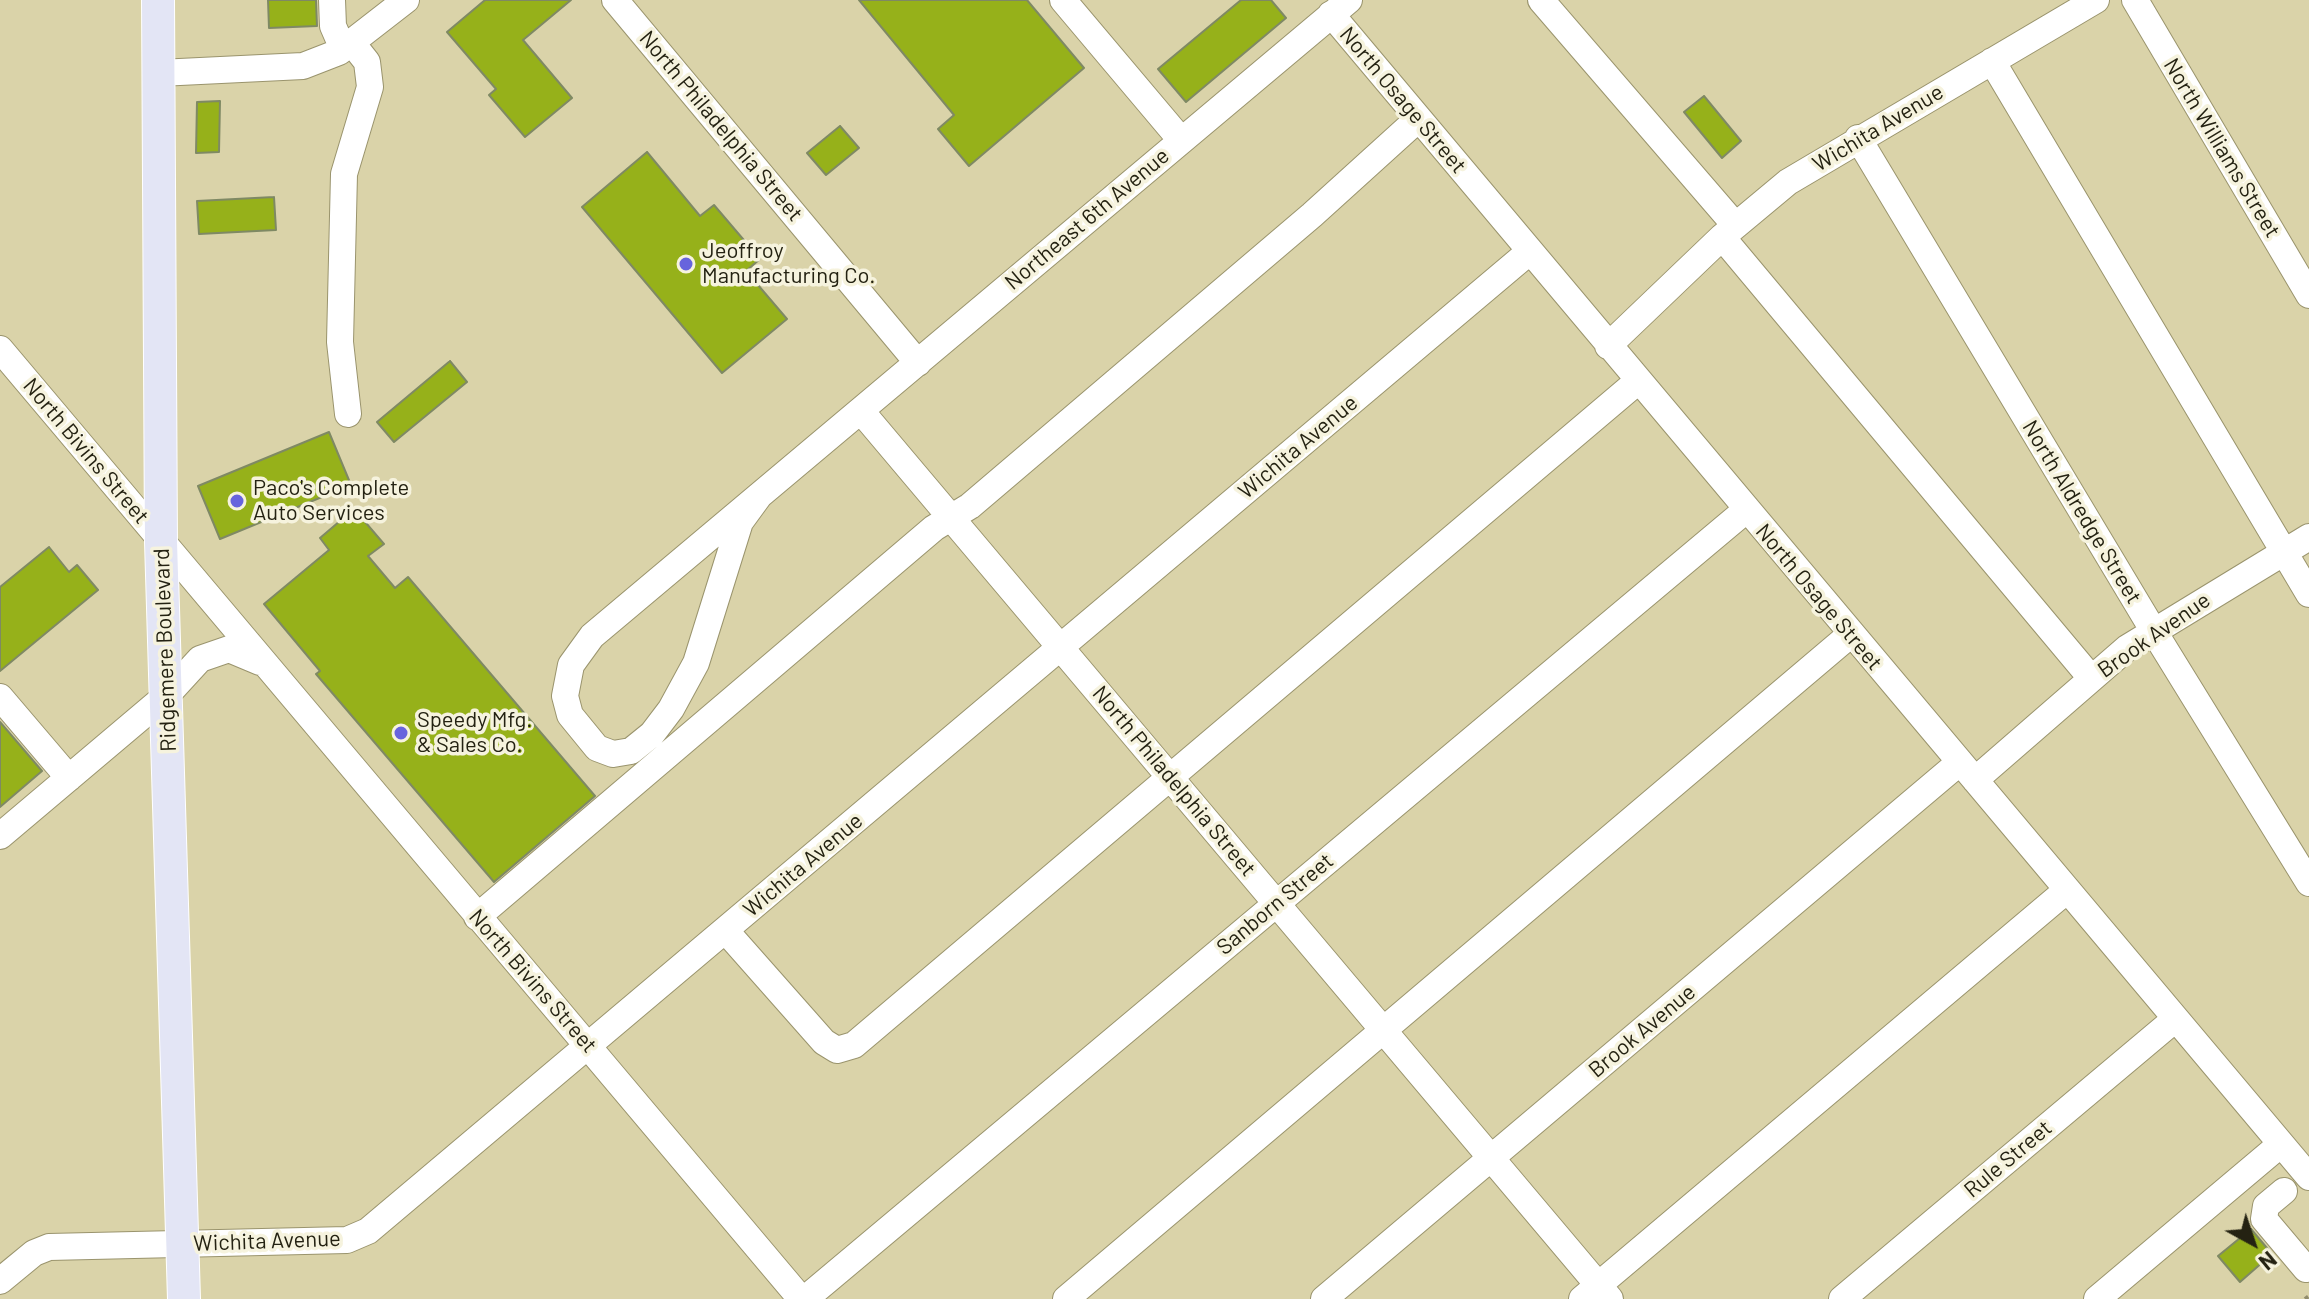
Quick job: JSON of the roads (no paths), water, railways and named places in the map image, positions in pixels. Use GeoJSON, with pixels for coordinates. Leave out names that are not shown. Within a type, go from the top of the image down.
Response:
{"type":"FeatureCollection","features":[{"type":"Feature","properties":{"kind":"main road","name":"Ridgemere Boulevard"},"geometry":{"type":"LineString","coordinates":[[158,0],[161,542],[184,1299]]}},
{"type":"Feature","properties":{"kind":"street"},"geometry":{"type":"LineString","coordinates":[[332,0],[333,26],[347,46],[367,62],[370,87],[344,174],[340,342],[348,414]]}},
{"type":"Feature","properties":{"kind":"street"},"geometry":{"type":"LineString","coordinates":[[159,73],[303,66],[347,46],[406,0]]}},
{"type":"Feature","properties":{"kind":"street","name":"North Philadelphia Street"},"geometry":{"type":"LineString","coordinates":[[615,0],[918,363]]}},
{"type":"Feature","properties":{"kind":"street"},"geometry":{"type":"LineString","coordinates":[[1063,0],[1181,140]]}},
{"type":"Feature","properties":{"kind":"street"},"geometry":{"type":"LineString","coordinates":[[1541,0],[2091,678]]}},
{"type":"Feature","properties":{"kind":"street","name":"Wichita Avenue"},"geometry":{"type":"LineString","coordinates":[[1608,346],[1729,231],[1788,182],[2096,0]]}},
{"type":"Feature","properties":{"kind":"street","name":"North Williams Street"},"geometry":{"type":"LineString","coordinates":[[2135,0],[2309,295]]}},
{"type":"Feature","properties":{"kind":"street","name":"Northeast 6th Avenue"},"geometry":{"type":"LineString","coordinates":[[759,496],[740,522],[696,663],[671,709],[652,734],[631,751],[613,754],[597,748],[570,715],[565,696],[571,665],[592,636],[1340,7]]}},
{"type":"Feature","properties":{"kind":"street","name":"North Osage Street"},"geometry":{"type":"LineString","coordinates":[[1340,7],[1418,119],[2309,1177]]}},
{"type":"Feature","properties":{"kind":"street"},"geometry":{"type":"LineString","coordinates":[[1992,61],[2309,594]]}},
{"type":"Feature","properties":{"kind":"street"},"geometry":{"type":"LineString","coordinates":[[477,917],[934,528],[970,506],[1277,245],[1418,119]]}},
{"type":"Feature","properties":{"kind":"street","name":"North Aldredge Street"},"geometry":{"type":"LineString","coordinates":[[1858,138],[2153,630],[2309,883]]}},
{"type":"Feature","properties":{"kind":"street","name":"Wichita Avenue"},"geometry":{"type":"LineString","coordinates":[[0,1281],[34,1253],[49,1247],[358,1237],[1529,252]]}},
{"type":"Feature","properties":{"kind":"street","name":"North Bivins Street"},"geometry":{"type":"LineString","coordinates":[[0,349],[803,1299]]}},
{"type":"Feature","properties":{"kind":"street"},"geometry":{"type":"LineString","coordinates":[[725,930],[824,1042],[837,1050],[854,1045],[1638,381]]}},
{"type":"Feature","properties":{"kind":"street","name":"North Philadelphia Street"},"geometry":{"type":"LineString","coordinates":[[861,411],[1384,1030],[1491,1159],[1596,1294]]}},
{"type":"Feature","properties":{"kind":"street","name":"Sanborn Street"},"geometry":{"type":"LineString","coordinates":[[803,1299],[1746,510]]}},
{"type":"Feature","properties":{"kind":"street","name":"Brook Avenue"},"geometry":{"type":"LineString","coordinates":[[1324,1299],[1968,771],[2153,630],[2309,537]]}},
{"type":"Feature","properties":{"kind":"street"},"geometry":{"type":"LineString","coordinates":[[1066,1299],[1851,634]]}},
{"type":"Feature","properties":{"kind":"street"},"geometry":{"type":"LineString","coordinates":[[0,836],[167,695],[200,659],[213,652],[242,652],[264,664]]}},
{"type":"Feature","properties":{"kind":"street"},"geometry":{"type":"LineString","coordinates":[[0,697],[69,778]]}},
{"type":"Feature","properties":{"kind":"street"},"geometry":{"type":"LineString","coordinates":[[1596,1294],[2067,890]]}},
{"type":"Feature","properties":{"kind":"street","name":"Rule Street"},"geometry":{"type":"LineString","coordinates":[[1842,1299],[2174,1020]]}},
{"type":"Feature","properties":{"kind":"street"},"geometry":{"type":"LineString","coordinates":[[2097,1299],[2281,1144]]}},
{"type":"Feature","properties":{"kind":"street"},"geometry":{"type":"LineString","coordinates":[[2284,1191],[2266,1206],[2264,1219],[2306,1269]]}},
{"type":"Feature","properties":{"kind":"place","name":"Jeoffroy Manufacturing Co."},"geometry":{"type":"Point","coordinates":[686,264]}},
{"type":"Feature","properties":{"kind":"place","name":"Paco's Complete Auto Services"},"geometry":{"type":"Point","coordinates":[237,501]}},
{"type":"Feature","properties":{"kind":"place","name":"Speedy Mfg. & Sales Co."},"geometry":{"type":"Point","coordinates":[401,733]}}]}
